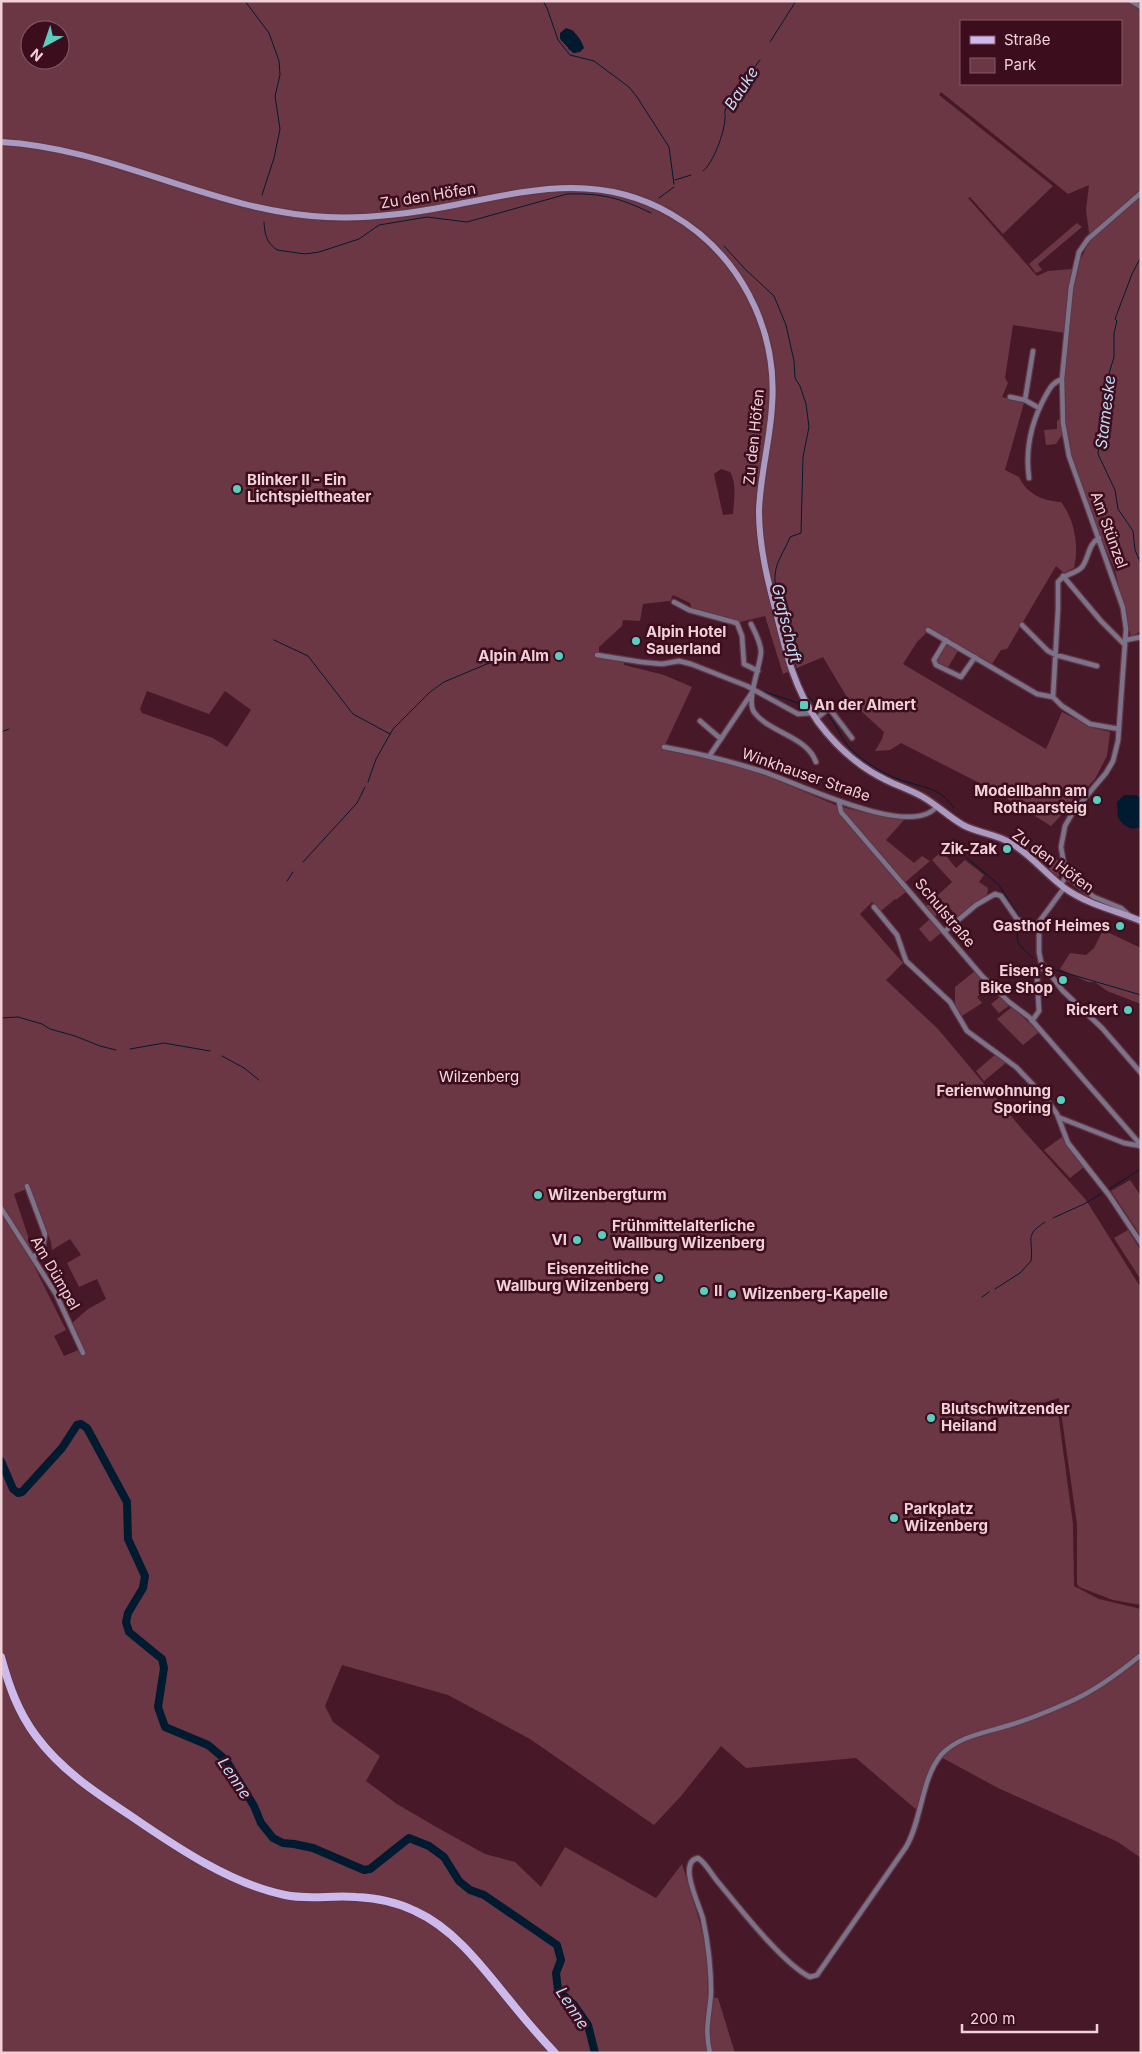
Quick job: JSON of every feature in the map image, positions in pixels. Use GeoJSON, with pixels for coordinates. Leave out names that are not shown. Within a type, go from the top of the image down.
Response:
{"type":"FeatureCollection","features":[{"type":"Feature","properties":{"kind":"main road"},"geometry":{"type":"LineString","coordinates":[[1,1657],[13,1697],[26,1722],[50,1752],[85,1784],[167,1840],[223,1871],[256,1886],[292,1897],[356,1896],[375,1899],[402,1905],[422,1915],[440,1926],[464,1948],[555,2053]]}},
{"type":"Feature","properties":{"kind":"street"},"geometry":{"type":"LineString","coordinates":[[1131,1],[1141,7]]}},
{"type":"Feature","properties":{"kind":"street","name":"Zu den Höfen"},"geometry":{"type":"LineString","coordinates":[[1,142],[37,145],[89,156],[216,197],[295,215],[351,218],[388,216],[531,190],[578,187],[608,190],[639,199],[660,208],[688,224],[724,257],[742,281],[757,312],[767,340],[773,392],[760,496],[759,514],[762,552],[786,656],[797,684],[814,716],[836,743],[864,767],[884,779],[922,796],[964,825],[1013,844],[1063,887],[1088,902],[1141,921]]}},
{"type":"Feature","properties":{"kind":"street","name":"Am Stünzel"},"geometry":{"type":"LineString","coordinates":[[1066,876],[1061,847],[1063,831],[1073,812],[1100,782],[1110,767],[1116,751],[1126,642],[1123,608],[1066,445],[1062,416],[1062,379],[1071,287],[1079,252],[1088,239],[1141,193]]}},
{"type":"Feature","properties":{"kind":"street"},"geometry":{"type":"LineString","coordinates":[[1025,400],[1033,351]]}},
{"type":"Feature","properties":{"kind":"street"},"geometry":{"type":"LineString","coordinates":[[1029,478],[1029,446],[1035,416],[1052,385],[1062,379]]}},
{"type":"Feature","properties":{"kind":"street"},"geometry":{"type":"LineString","coordinates":[[1010,397],[1025,400],[1039,408]]}},
{"type":"Feature","properties":{"kind":"street"},"geometry":{"type":"LineString","coordinates":[[1053,697],[1058,610],[1057,584],[1063,576],[1080,570],[1088,558],[1093,543],[1098,538]]}},
{"type":"Feature","properties":{"kind":"street"},"geometry":{"type":"LineString","coordinates":[[1063,576],[1101,621],[1126,642],[1141,637]]}},
{"type":"Feature","properties":{"kind":"street"},"geometry":{"type":"LineString","coordinates":[[674,602],[689,610],[737,624],[742,636],[744,664],[758,671]]}},
{"type":"Feature","properties":{"kind":"street"},"geometry":{"type":"LineString","coordinates":[[751,624],[760,646],[758,671],[751,701],[754,711],[766,722],[806,748],[816,762]]}},
{"type":"Feature","properties":{"kind":"street"},"geometry":{"type":"LineString","coordinates":[[1022,625],[1041,646],[1056,655],[1097,666]]}},
{"type":"Feature","properties":{"kind":"street"},"geometry":{"type":"LineString","coordinates":[[928,630],[1037,694],[1053,697],[1062,706],[1088,723],[1119,729]]}},
{"type":"Feature","properties":{"kind":"street"},"geometry":{"type":"LineString","coordinates":[[946,640],[933,661],[953,675],[962,677],[975,657]]}},
{"type":"Feature","properties":{"kind":"street"},"geometry":{"type":"LineString","coordinates":[[597,655],[656,663],[682,662],[711,671],[753,690],[798,714],[814,716],[825,712],[829,708],[852,738]]}},
{"type":"Feature","properties":{"kind":"street"},"geometry":{"type":"LineString","coordinates":[[710,755],[753,690]]}},
{"type":"Feature","properties":{"kind":"street"},"geometry":{"type":"LineString","coordinates":[[700,721],[721,738]]}},
{"type":"Feature","properties":{"kind":"street","name":"Winkhauser Straße"},"geometry":{"type":"LineString","coordinates":[[664,747],[710,755],[782,778],[839,802],[876,812],[915,816],[928,814],[937,806]]}},
{"type":"Feature","properties":{"kind":"street","name":"Schulstraße"},"geometry":{"type":"LineString","coordinates":[[839,802],[839,808],[843,815],[982,976],[1032,1021],[1141,1146]]}},
{"type":"Feature","properties":{"kind":"street"},"geometry":{"type":"LineString","coordinates":[[1130,916],[1121,908],[1094,897],[1066,876],[1063,887],[1041,918],[1038,927],[1039,952],[1043,966],[1062,990],[1107,1034],[1141,1073]]}},
{"type":"Feature","properties":{"kind":"street"},"geometry":{"type":"LineString","coordinates":[[944,932],[979,902],[995,894],[1000,896],[1020,921],[1038,927]]}},
{"type":"Feature","properties":{"kind":"street"},"geometry":{"type":"LineString","coordinates":[[874,907],[897,935],[906,961],[950,1002],[967,1031],[1023,1074],[1043,1094],[1058,1117],[1068,1143],[1108,1194],[1141,1243]]}},
{"type":"Feature","properties":{"kind":"street"},"geometry":{"type":"LineString","coordinates":[[1032,1021],[1039,1011],[1037,976],[1038,971],[1043,966]]}},
{"type":"Feature","properties":{"kind":"street"},"geometry":{"type":"LineString","coordinates":[[1058,1117],[1124,1143],[1141,1146]]}},
{"type":"Feature","properties":{"kind":"street"},"geometry":{"type":"LineString","coordinates":[[28,1186],[32,1204],[45,1234],[43,1246],[34,1257]]}},
{"type":"Feature","properties":{"kind":"street","name":"Am Dümpel"},"geometry":{"type":"LineString","coordinates":[[1,1208],[56,1294],[83,1353]]}},
{"type":"Feature","properties":{"kind":"street"},"geometry":{"type":"LineString","coordinates":[[710,2053],[706,2029],[711,1992],[708,1955],[701,1911],[688,1873],[688,1865],[691,1861],[696,1858],[702,1861],[717,1881],[782,1954],[810,1977],[816,1976],[909,1843],[915,1829],[931,1773],[942,1755],[966,1739],[1012,1724],[1073,1700],[1117,1673],[1141,1655]]}},
{"type":"Feature","properties":{"kind":"green space","name":"Wilzenberg"},"geometry":{"type":"Polygon","coordinates":[[[1,1],[1141,1],[1141,631],[1131,637],[1115,570],[1084,499],[1067,444],[1064,379],[1073,287],[1079,263],[1090,240],[1086,210],[1089,185],[1068,194],[941,92],[939,95],[1053,186],[1003,234],[970,197],[968,198],[1037,276],[1048,271],[1072,269],[1065,333],[1013,325],[1005,378],[1008,383],[1002,397],[1024,403],[1005,470],[1019,477],[1026,488],[1036,496],[1061,502],[1073,525],[1076,551],[1074,568],[1064,573],[1056,566],[1007,649],[1001,650],[990,667],[959,649],[947,669],[937,663],[936,659],[947,644],[928,631],[917,642],[903,664],[1046,749],[1062,712],[1093,728],[1110,732],[1107,756],[1095,779],[1051,826],[995,791],[901,743],[890,750],[875,751],[884,732],[848,699],[823,657],[783,674],[765,616],[740,622],[692,609],[690,603],[673,595],[670,601],[643,604],[640,621],[623,620],[622,626],[599,647],[599,656],[624,661],[624,665],[664,675],[692,687],[663,749],[709,757],[767,776],[838,806],[874,815],[905,819],[886,840],[914,863],[922,856],[930,861],[902,885],[907,891],[896,900],[881,911],[872,902],[860,914],[903,963],[886,980],[938,1029],[1022,1129],[1086,1200],[1141,1288],[1141,1605],[1113,1600],[1079,1587],[1077,1584],[1077,1524],[1059,1398],[972,1425],[1053,1402],[1057,1405],[1073,1524],[1074,1586],[1099,1599],[1141,1609],[1141,1858],[1118,1842],[998,1788],[939,1756],[928,1774],[919,1812],[856,1758],[746,1768],[721,1746],[681,1796],[654,1825],[530,1739],[448,1695],[342,1665],[325,1706],[333,1722],[380,1756],[366,1781],[397,1804],[485,1854],[515,1862],[541,1887],[565,1847],[656,1898],[682,1864],[700,1923],[706,1952],[708,1997],[718,1998],[735,2053],[1,2053],[1,1]],[[569,29],[568,49],[576,53],[582,43],[573,30],[569,29]],[[721,469],[714,474],[723,515],[733,514],[734,487],[730,472],[721,469]],[[147,691],[140,709],[142,713],[213,738],[227,747],[251,710],[225,691],[209,714],[147,691]],[[29,1188],[14,1194],[28,1236],[32,1262],[66,1330],[54,1336],[64,1356],[83,1348],[71,1324],[88,1309],[106,1299],[97,1279],[79,1287],[67,1263],[81,1255],[70,1239],[52,1250],[51,1242],[29,1188]]]}},
{"type":"Feature","properties":{"kind":"green space"},"geometry":{"type":"Polygon","coordinates":[[[1077,223],[1082,227],[1038,264],[1042,270],[1036,273],[1029,264],[1077,223]]]}},
{"type":"Feature","properties":{"kind":"green space"},"geometry":{"type":"Polygon","coordinates":[[[1061,418],[1062,435],[1056,444],[1046,445],[1044,430],[1057,429],[1057,421],[1061,418]]]}},
{"type":"Feature","properties":{"kind":"green space"},"geometry":{"type":"Polygon","coordinates":[[[942,851],[956,868],[965,860],[984,875],[979,882],[988,888],[987,895],[958,917],[948,906],[934,917],[925,907],[952,882],[932,860],[942,851]]]}},
{"type":"Feature","properties":{"kind":"green space"},"geometry":{"type":"Polygon","coordinates":[[[1056,859],[1060,862],[1063,872],[1058,877],[1048,870],[1056,859]]]}},
{"type":"Feature","properties":{"kind":"green space"},"geometry":{"type":"Polygon","coordinates":[[[931,918],[942,932],[930,942],[919,929],[931,918]]]}},
{"type":"Feature","properties":{"kind":"green space"},"geometry":{"type":"Polygon","coordinates":[[[1103,930],[1141,948],[1141,1004],[1107,991],[1095,982],[1088,982],[1060,969],[1070,953],[1086,955],[1094,948],[1103,930]]]}},
{"type":"Feature","properties":{"kind":"green space"},"geometry":{"type":"Polygon","coordinates":[[[975,971],[990,986],[977,997],[982,1003],[962,1016],[955,1005],[955,987],[975,971]]]}},
{"type":"Feature","properties":{"kind":"green space"},"geometry":{"type":"Polygon","coordinates":[[[1000,997],[1010,1005],[999,1013],[991,1004],[1000,997]]]}},
{"type":"Feature","properties":{"kind":"green space"},"geometry":{"type":"Polygon","coordinates":[[[1012,1007],[1039,1032],[1023,1045],[997,1019],[1012,1007]]]}},
{"type":"Feature","properties":{"kind":"green space"},"geometry":{"type":"Polygon","coordinates":[[[996,1054],[1007,1062],[984,1081],[976,1071],[996,1054]]]}},
{"type":"Feature","properties":{"kind":"green space"},"geometry":{"type":"Polygon","coordinates":[[[1062,1137],[1084,1167],[1070,1178],[1044,1150],[1062,1137]]]}},
{"type":"Feature","properties":{"kind":"green space"},"geometry":{"type":"Polygon","coordinates":[[[1130,1180],[1141,1196],[1141,1236],[1111,1191],[1130,1180]]]}},
{"type":"Feature","properties":{"kind":"green space"},"geometry":{"type":"Polygon","coordinates":[[[1128,1230],[1141,1251],[1141,1280],[1114,1238],[1128,1230]]]}},
{"type":"Feature","properties":{"kind":"water"},"geometry":{"type":"Polygon","coordinates":[[[566,28],[575,33],[581,42],[584,48],[580,52],[573,53],[560,39],[560,33],[566,28]]]}},
{"type":"Feature","properties":{"kind":"water"},"geometry":{"type":"Polygon","coordinates":[[[1124,795],[1136,795],[1141,798],[1141,827],[1127,827],[1118,817],[1117,802],[1124,795]]]}},
{"type":"Feature","properties":{"kind":"waterway"},"geometry":{"type":"LineString","coordinates":[[245,1],[269,33],[279,61],[280,75],[275,96],[280,129],[274,158],[262,195]]}},
{"type":"Feature","properties":{"kind":"waterway","name":"Grafschaft"},"geometry":{"type":"LineString","coordinates":[[543,1],[558,40],[570,55],[594,61],[629,87],[637,97],[669,147],[674,184]]}},
{"type":"Feature","properties":{"kind":"waterway","name":"Bauke"},"geometry":{"type":"LineString","coordinates":[[770,42],[796,1]]}},
{"type":"Feature","properties":{"kind":"waterway","name":"Bauke"},"geometry":{"type":"LineString","coordinates":[[703,171],[711,162],[718,147],[723,131],[727,104],[760,60]]}},
{"type":"Feature","properties":{"kind":"waterway","name":"Bauke"},"geometry":{"type":"LineString","coordinates":[[675,180],[691,175]]}},
{"type":"Feature","properties":{"kind":"waterway","name":"Grafschaft"},"geometry":{"type":"LineString","coordinates":[[659,198],[674,187]]}},
{"type":"Feature","properties":{"kind":"waterway"},"geometry":{"type":"LineString","coordinates":[[264,222],[267,238],[270,244],[277,250],[305,254],[319,252],[359,239],[379,225],[427,217],[467,222],[567,194],[591,194],[610,198],[651,213]]}},
{"type":"Feature","properties":{"kind":"waterway","name":"Grafschaft"},"geometry":{"type":"LineString","coordinates":[[724,246],[774,296],[786,325],[794,361],[795,378],[806,404],[809,427],[803,457],[801,533],[790,537],[777,565],[775,585],[786,634],[801,682],[809,697],[824,710]]}},
{"type":"Feature","properties":{"kind":"waterway","name":"Stameske"},"geometry":{"type":"LineString","coordinates":[[1141,257],[1132,274],[1115,319],[1117,321],[1114,333],[1114,357],[1105,387],[1098,454],[1115,490],[1118,509],[1133,531],[1135,550],[1141,564]]}},
{"type":"Feature","properties":{"kind":"waterway"},"geometry":{"type":"LineString","coordinates":[[274,640],[308,656],[353,714],[390,734]]}},
{"type":"Feature","properties":{"kind":"waterway"},"geometry":{"type":"LineString","coordinates":[[368,782],[376,759],[393,729],[430,692],[444,682],[501,658],[527,655]]}},
{"type":"Feature","properties":{"kind":"waterway"},"geometry":{"type":"LineString","coordinates":[[762,691],[801,704]]}},
{"type":"Feature","properties":{"kind":"waterway","name":"Grafschaft"},"geometry":{"type":"LineString","coordinates":[[827,713],[844,740],[858,756],[893,777],[935,791],[942,795],[954,808]]}},
{"type":"Feature","properties":{"kind":"waterway"},"geometry":{"type":"LineString","coordinates":[[1,732],[9,729]]}},
{"type":"Feature","properties":{"kind":"waterway"},"geometry":{"type":"LineString","coordinates":[[303,862],[357,803],[365,787]]}},
{"type":"Feature","properties":{"kind":"waterway","name":"Grafschaft"},"geometry":{"type":"LineString","coordinates":[[967,858],[998,884],[1020,917]]}},
{"type":"Feature","properties":{"kind":"waterway"},"geometry":{"type":"LineString","coordinates":[[287,881],[293,872]]}},
{"type":"Feature","properties":{"kind":"waterway","name":"Grafschaft"},"geometry":{"type":"LineString","coordinates":[[1020,921],[1017,934],[1018,942],[1033,958]]}},
{"type":"Feature","properties":{"kind":"waterway","name":"Grafschaft"},"geometry":{"type":"LineString","coordinates":[[1049,968],[1141,995]]}},
{"type":"Feature","properties":{"kind":"waterway"},"geometry":{"type":"LineString","coordinates":[[1,1018],[18,1017],[116,1050]]}},
{"type":"Feature","properties":{"kind":"waterway"},"geometry":{"type":"LineString","coordinates":[[130,1049],[164,1043],[210,1051]]}},
{"type":"Feature","properties":{"kind":"waterway"},"geometry":{"type":"LineString","coordinates":[[222,1056],[244,1068],[259,1080]]}},
{"type":"Feature","properties":{"kind":"waterway"},"geometry":{"type":"LineString","coordinates":[[1109,1189],[1141,1169]]}},
{"type":"Feature","properties":{"kind":"waterway"},"geometry":{"type":"LineString","coordinates":[[1053,1218],[1084,1204],[1104,1192]]}},
{"type":"Feature","properties":{"kind":"waterway"},"geometry":{"type":"LineString","coordinates":[[995,1289],[1020,1273],[1031,1261],[1032,1235],[1045,1222]]}},
{"type":"Feature","properties":{"kind":"waterway"},"geometry":{"type":"LineString","coordinates":[[982,1297],[989,1292]]}},
{"type":"Feature","properties":{"kind":"waterway","name":"Lenne"},"geometry":{"type":"LineString","coordinates":[[1,1461],[13,1489],[18,1493],[22,1492],[62,1448],[77,1425],[81,1424],[87,1428],[127,1502],[128,1539],[145,1576],[143,1588],[128,1613],[126,1622],[129,1632],[162,1659],[164,1668],[158,1707],[165,1727],[208,1745],[226,1760],[254,1806],[261,1823],[273,1838],[283,1843],[313,1848],[364,1870],[370,1869],[409,1838],[429,1846],[444,1857],[459,1881],[470,1890],[484,1895],[557,1945],[561,1960],[556,1973],[558,1990],[574,2005],[588,2025],[595,2053]]}},
{"type":"Feature","properties":{"kind":"place","name":"Blinker II - Ein Lichtspieltheater"},"geometry":{"type":"Point","coordinates":[237,489]}},
{"type":"Feature","properties":{"kind":"place","name":"Alpin Hotel Sauerland"},"geometry":{"type":"Point","coordinates":[636,641]}},
{"type":"Feature","properties":{"kind":"place","name":"Alpin Alm"},"geometry":{"type":"Point","coordinates":[559,656]}},
{"type":"Feature","properties":{"kind":"place","name":"An der Almert"},"geometry":{"type":"Point","coordinates":[804,705]}},
{"type":"Feature","properties":{"kind":"place","name":"Modellbahn am Rothaarsteig"},"geometry":{"type":"Point","coordinates":[1097,800]}},
{"type":"Feature","properties":{"kind":"place","name":"Zik-Zak"},"geometry":{"type":"Point","coordinates":[1007,849]}},
{"type":"Feature","properties":{"kind":"place","name":"Gasthof Heimes"},"geometry":{"type":"Point","coordinates":[1120,926]}},
{"type":"Feature","properties":{"kind":"place","name":"Eisen´s Bike Shop"},"geometry":{"type":"Point","coordinates":[1063,980]}},
{"type":"Feature","properties":{"kind":"place","name":"Rickert"},"geometry":{"type":"Point","coordinates":[1128,1010]}},
{"type":"Feature","properties":{"kind":"place","name":"Ferienwohnung Sporing"},"geometry":{"type":"Point","coordinates":[1061,1100]}},
{"type":"Feature","properties":{"kind":"place","name":"Wilzenbergturm"},"geometry":{"type":"Point","coordinates":[538,1195]}},
{"type":"Feature","properties":{"kind":"place","name":"Frühmittelalterliche Wallburg Wilzenberg"},"geometry":{"type":"Point","coordinates":[602,1235]}},
{"type":"Feature","properties":{"kind":"place","name":"VI"},"geometry":{"type":"Point","coordinates":[577,1240]}},
{"type":"Feature","properties":{"kind":"place","name":"Eisenzeitliche Wallburg Wilzenberg"},"geometry":{"type":"Point","coordinates":[659,1278]}},
{"type":"Feature","properties":{"kind":"place","name":"II"},"geometry":{"type":"Point","coordinates":[704,1291]}},
{"type":"Feature","properties":{"kind":"place","name":"Wilzenberg-Kapelle"},"geometry":{"type":"Point","coordinates":[732,1294]}},
{"type":"Feature","properties":{"kind":"place","name":"Blutschwitzender Heiland"},"geometry":{"type":"Point","coordinates":[931,1418]}},
{"type":"Feature","properties":{"kind":"place","name":"Parkplatz Wilzenberg"},"geometry":{"type":"Point","coordinates":[894,1518]}}]}
